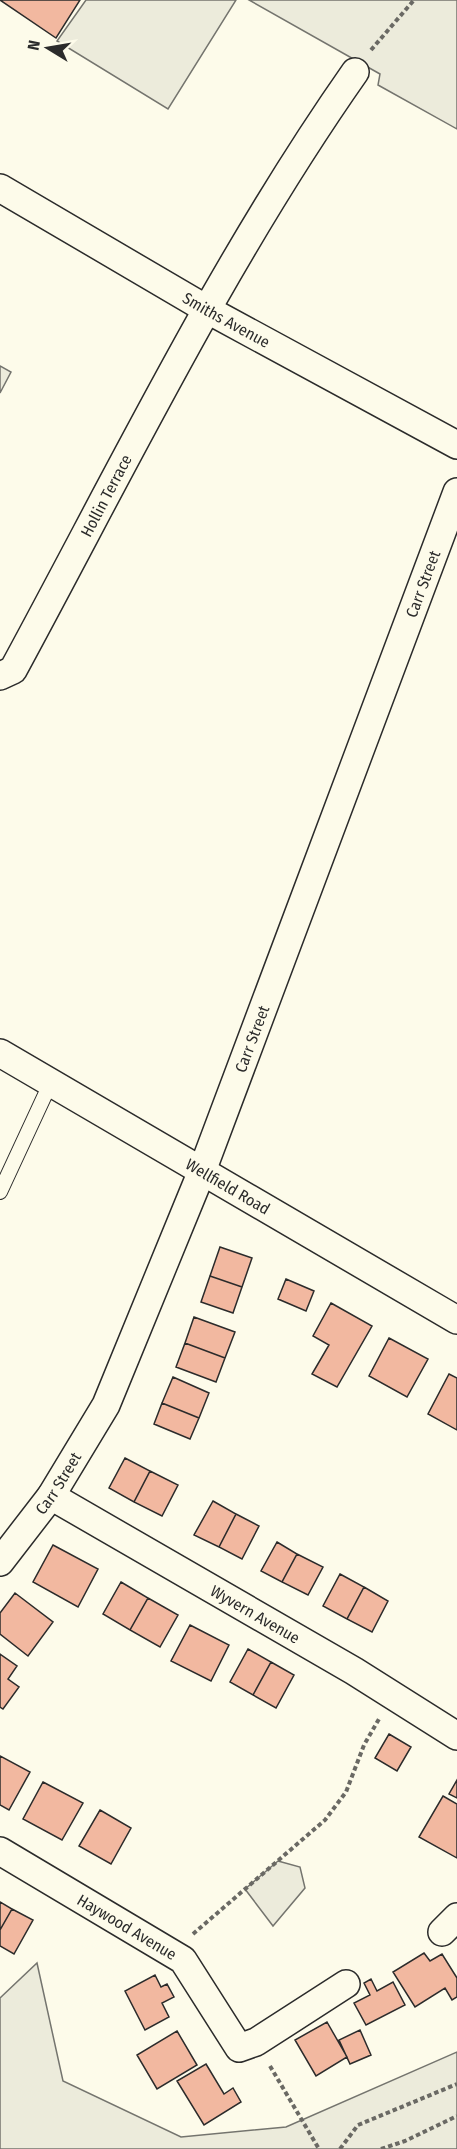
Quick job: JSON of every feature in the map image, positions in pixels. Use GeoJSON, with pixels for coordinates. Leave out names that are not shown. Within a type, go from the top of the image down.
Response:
{"type":"FeatureCollection","features":[{"type":"Feature","properties":{"kind":"street","name":"Hollin Terrace"},"geometry":{"type":"LineString","coordinates":[[0,675],[13,670],[208,310],[313,131],[355,72]]}},
{"type":"Feature","properties":{"kind":"street","name":"Smiths Avenue"},"geometry":{"type":"LineString","coordinates":[[0,188],[208,310],[457,445]]}},
{"type":"Feature","properties":{"kind":"street","name":"Carr Street"},"geometry":{"type":"LineString","coordinates":[[0,1562],[51,1496],[106,1405],[202,1171],[457,492]]}},
{"type":"Feature","properties":{"kind":"street","name":"Wellfield Road"},"geometry":{"type":"LineString","coordinates":[[0,1053],[457,1320]]}},
{"type":"Feature","properties":{"kind":"street","name":"Wyvern Avenue"},"geometry":{"type":"LineString","coordinates":[[51,1496],[354,1671],[457,1736]]}},
{"type":"Feature","properties":{"kind":"street","name":"Haywood Avenue"},"geometry":{"type":"LineString","coordinates":[[0,1851],[183,1960],[239,2048],[256,2042]]}},
{"type":"Feature","properties":{"kind":"street"},"geometry":{"type":"LineString","coordinates":[[256,2042],[346,1984]]}},
{"type":"Feature","properties":{"kind":"lane"},"geometry":{"type":"LineString","coordinates":[[0,1192],[51,1082]]}},
{"type":"Feature","properties":{"kind":"path"},"geometry":{"type":"LineString","coordinates":[[355,72],[414,0]]}},
{"type":"Feature","properties":{"kind":"path"},"geometry":{"type":"LineString","coordinates":[[172,1953],[325,1820],[346,1792],[364,1745]]}},
{"type":"Feature","properties":{"kind":"path"},"geometry":{"type":"LineString","coordinates":[[256,2042],[319,2149]]}},
{"type":"Feature","properties":{"kind":"path"},"geometry":{"type":"LineString","coordinates":[[340,2149],[358,2126],[457,2084]]}},
{"type":"Feature","properties":{"kind":"path"},"geometry":{"type":"LineString","coordinates":[[381,2149],[405,2141],[457,2116]]}},
{"type":"Feature","properties":{"kind":"shaded area"},"geometry":{"type":"Polygon","coordinates":[[[86,0],[236,0],[168,109],[57,41],[86,0]]]}},
{"type":"Feature","properties":{"kind":"shaded area"},"geometry":{"type":"Polygon","coordinates":[[[249,0],[457,0],[457,129],[378,85],[380,74],[249,0]]]}},
{"type":"Feature","properties":{"kind":"shaded area"},"geometry":{"type":"Polygon","coordinates":[[[0,366],[11,372],[0,393],[0,366]]]}},
{"type":"Feature","properties":{"kind":"shaded area"},"geometry":{"type":"Polygon","coordinates":[[[278,1861],[300,1867],[305,1888],[273,1926],[245,1889],[278,1861]]]}},
{"type":"Feature","properties":{"kind":"shaded area"},"geometry":{"type":"Polygon","coordinates":[[[37,1963],[63,2081],[181,2137],[286,2127],[457,2052],[457,2149],[0,2149],[0,1998],[37,1963]]]}},
{"type":"Feature","properties":{"kind":"building"},"geometry":{"type":"Polygon","coordinates":[[[0,0],[80,0],[56,38],[0,0]]]}},
{"type":"Feature","properties":{"kind":"building"},"geometry":{"type":"Polygon","coordinates":[[[220,1247],[252,1258],[242,1287],[210,1276],[220,1247]]]}},
{"type":"Feature","properties":{"kind":"building"},"geometry":{"type":"Polygon","coordinates":[[[210,1276],[242,1287],[233,1313],[201,1302],[210,1276]]]}},
{"type":"Feature","properties":{"kind":"building"},"geometry":{"type":"Polygon","coordinates":[[[286,1279],[314,1291],[306,1311],[278,1299],[286,1279]]]}},
{"type":"Feature","properties":{"kind":"building"},"geometry":{"type":"Polygon","coordinates":[[[331,1303],[372,1326],[337,1387],[312,1374],[329,1345],[313,1336],[331,1303]]]}},
{"type":"Feature","properties":{"kind":"building"},"geometry":{"type":"Polygon","coordinates":[[[194,1317],[235,1332],[225,1358],[185,1343],[194,1317]]]}},
{"type":"Feature","properties":{"kind":"building"},"geometry":{"type":"Polygon","coordinates":[[[389,1338],[428,1359],[407,1397],[369,1376],[389,1338]]]}},
{"type":"Feature","properties":{"kind":"building"},"geometry":{"type":"Polygon","coordinates":[[[185,1343],[225,1358],[216,1382],[176,1367],[185,1343]]]}},
{"type":"Feature","properties":{"kind":"building"},"geometry":{"type":"Polygon","coordinates":[[[449,1374],[457,1378],[457,1430],[428,1414],[449,1374]]]}},
{"type":"Feature","properties":{"kind":"building"},"geometry":{"type":"Polygon","coordinates":[[[173,1377],[209,1393],[199,1418],[162,1403],[173,1377]]]}},
{"type":"Feature","properties":{"kind":"building"},"geometry":{"type":"Polygon","coordinates":[[[162,1403],[199,1418],[190,1439],[154,1424],[162,1403]]]}},
{"type":"Feature","properties":{"kind":"building"},"geometry":{"type":"Polygon","coordinates":[[[125,1458],[150,1471],[134,1502],[109,1488],[125,1458]]]}},
{"type":"Feature","properties":{"kind":"building"},"geometry":{"type":"Polygon","coordinates":[[[150,1471],[178,1485],[162,1516],[134,1502],[150,1471]]]}},
{"type":"Feature","properties":{"kind":"building"},"geometry":{"type":"Polygon","coordinates":[[[213,1501],[236,1514],[219,1547],[194,1535],[213,1501]]]}},
{"type":"Feature","properties":{"kind":"building"},"geometry":{"type":"Polygon","coordinates":[[[236,1514],[259,1526],[242,1559],[219,1547],[236,1514]]]}},
{"type":"Feature","properties":{"kind":"building"},"geometry":{"type":"Polygon","coordinates":[[[277,1542],[297,1554],[282,1582],[261,1571],[277,1542]]]}},
{"type":"Feature","properties":{"kind":"building"},"geometry":{"type":"Polygon","coordinates":[[[53,1545],[98,1569],[78,1607],[33,1582],[53,1545]]]}},
{"type":"Feature","properties":{"kind":"building"},"geometry":{"type":"Polygon","coordinates":[[[297,1554],[323,1567],[308,1595],[282,1582],[297,1554]]]}},
{"type":"Feature","properties":{"kind":"building"},"geometry":{"type":"Polygon","coordinates":[[[340,1574],[364,1587],[347,1619],[323,1606],[340,1574]]]}},
{"type":"Feature","properties":{"kind":"building"},"geometry":{"type":"Polygon","coordinates":[[[121,1582],[148,1598],[130,1630],[103,1614],[121,1582]]]}},
{"type":"Feature","properties":{"kind":"building"},"geometry":{"type":"Polygon","coordinates":[[[364,1587],[388,1601],[372,1632],[347,1619],[364,1587]]]}},
{"type":"Feature","properties":{"kind":"building"},"geometry":{"type":"Polygon","coordinates":[[[15,1593],[53,1622],[28,1656],[0,1634],[0,1613],[15,1593]]]}},
{"type":"Feature","properties":{"kind":"building"},"geometry":{"type":"Polygon","coordinates":[[[148,1598],[178,1615],[160,1647],[130,1630],[148,1598]]]}},
{"type":"Feature","properties":{"kind":"building"},"geometry":{"type":"Polygon","coordinates":[[[190,1625],[229,1645],[211,1681],[171,1661],[190,1625]]]}},
{"type":"Feature","properties":{"kind":"building"},"geometry":{"type":"Polygon","coordinates":[[[248,1649],[271,1662],[253,1695],[230,1682],[248,1649]]]}},
{"type":"Feature","properties":{"kind":"building"},"geometry":{"type":"Polygon","coordinates":[[[0,1654],[17,1666],[8,1679],[19,1687],[3,1709],[0,1707],[0,1654]]]}},
{"type":"Feature","properties":{"kind":"building"},"geometry":{"type":"Polygon","coordinates":[[[271,1662],[294,1675],[276,1708],[253,1695],[271,1662]]]}},
{"type":"Feature","properties":{"kind":"building"},"geometry":{"type":"Polygon","coordinates":[[[389,1734],[411,1747],[397,1771],[375,1758],[389,1734]]]}},
{"type":"Feature","properties":{"kind":"building"},"geometry":{"type":"Polygon","coordinates":[[[0,1756],[30,1772],[9,1810],[0,1805],[0,1756]]]}},
{"type":"Feature","properties":{"kind":"building"},"geometry":{"type":"Polygon","coordinates":[[[457,1780],[457,1798],[449,1794],[457,1780]]]}},
{"type":"Feature","properties":{"kind":"building"},"geometry":{"type":"Polygon","coordinates":[[[43,1782],[83,1803],[62,1840],[23,1819],[43,1782]]]}},
{"type":"Feature","properties":{"kind":"building"},"geometry":{"type":"Polygon","coordinates":[[[443,1796],[457,1804],[457,1858],[419,1837],[443,1796]]]}},
{"type":"Feature","properties":{"kind":"building"},"geometry":{"type":"Polygon","coordinates":[[[100,1810],[131,1828],[111,1864],[79,1846],[100,1810]]]}},
{"type":"Feature","properties":{"kind":"building"},"geometry":{"type":"Polygon","coordinates":[[[0,1902],[12,1909],[0,1930],[0,1902]]]}},
{"type":"Feature","properties":{"kind":"building"},"geometry":{"type":"Polygon","coordinates":[[[12,1909],[33,1920],[14,1954],[0,1946],[0,1930],[12,1909]]]}},
{"type":"Feature","properties":{"kind":"building"},"geometry":{"type":"Polygon","coordinates":[[[424,1953],[430,1961],[442,1954],[457,1978],[457,1997],[452,2000],[445,1988],[415,2007],[393,1972],[424,1953]]]}},
{"type":"Feature","properties":{"kind":"building"},"geometry":{"type":"Polygon","coordinates":[[[155,1975],[161,1987],[167,1984],[174,1997],[162,2003],[169,2017],[145,2030],[125,1991],[155,1975]]]}},
{"type":"Feature","properties":{"kind":"building"},"geometry":{"type":"Polygon","coordinates":[[[371,1979],[377,1991],[393,1982],[405,2005],[366,2025],[354,2003],[370,1995],[364,1983],[371,1979]]]}},
{"type":"Feature","properties":{"kind":"building"},"geometry":{"type":"Polygon","coordinates":[[[327,2022],[347,2057],[316,2076],[295,2040],[327,2022]]]}},
{"type":"Feature","properties":{"kind":"building"},"geometry":{"type":"Polygon","coordinates":[[[360,2030],[371,2055],[350,2064],[339,2040],[360,2030]]]}},
{"type":"Feature","properties":{"kind":"building"},"geometry":{"type":"Polygon","coordinates":[[[177,2031],[197,2065],[157,2089],[137,2055],[177,2031]]]}},
{"type":"Feature","properties":{"kind":"building"},"geometry":{"type":"Polygon","coordinates":[[[206,2064],[224,2094],[233,2088],[241,2102],[204,2125],[177,2081],[206,2064]]]}}]}
